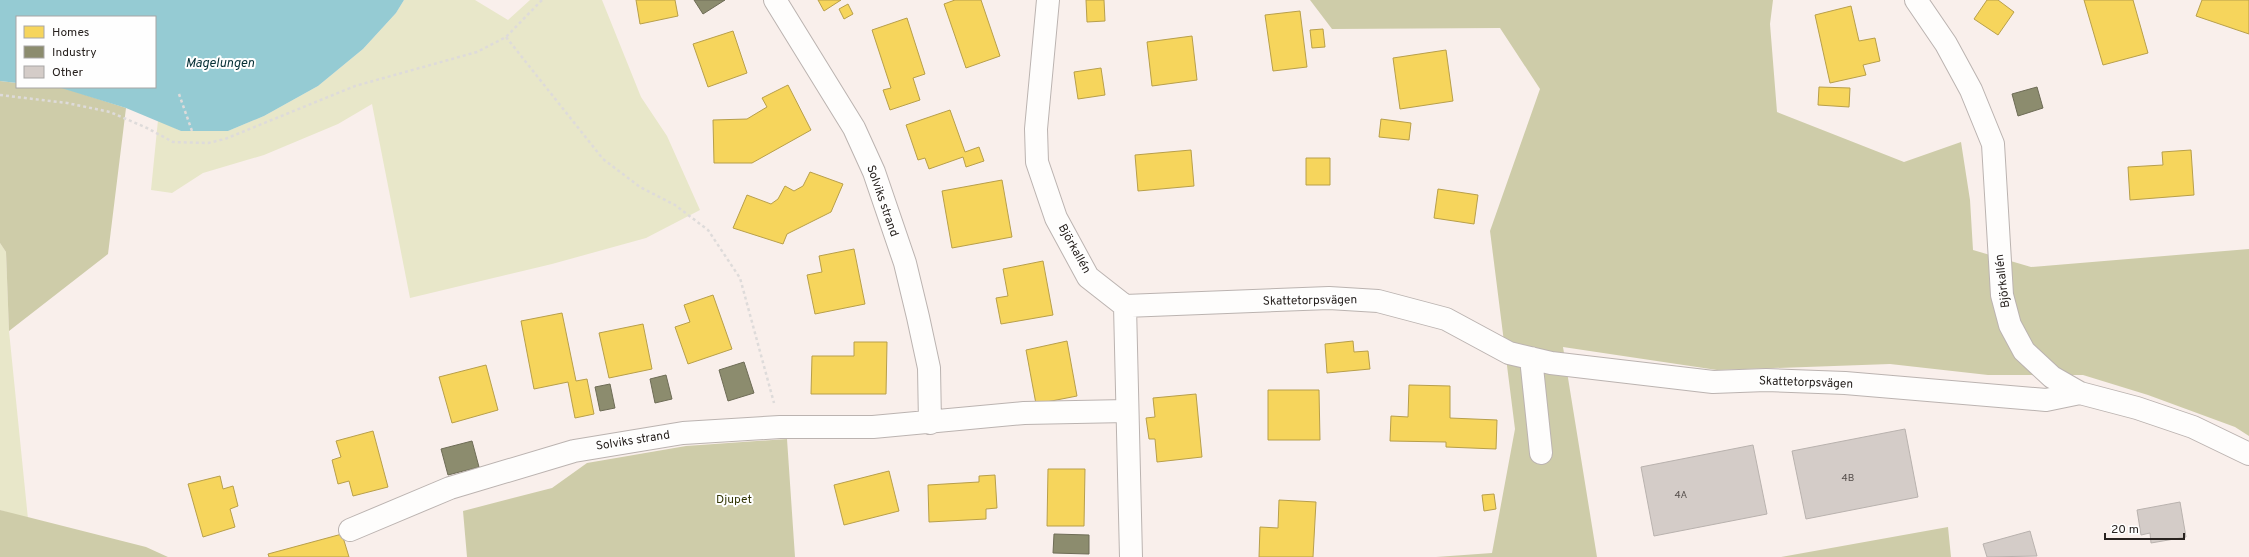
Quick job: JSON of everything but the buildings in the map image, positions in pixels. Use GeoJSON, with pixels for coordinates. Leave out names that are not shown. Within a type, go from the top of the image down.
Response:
{"type":"FeatureCollection","features":[{"type":"Feature","properties":{"kind":"street","name":"Solviks strand"},"geometry":{"type":"LineString","coordinates":[[775,0],[854,128],[874,172],[905,263],[918,317],[929,368],[930,423]]}},
{"type":"Feature","properties":{"kind":"street","name":"Björkallén"},"geometry":{"type":"LineString","coordinates":[[1048,0],[1036,129],[1037,162],[1056,218],[1088,277],[1125,306]]}},
{"type":"Feature","properties":{"kind":"street","name":"Björkallén"},"geometry":{"type":"LineString","coordinates":[[1916,0],[1946,44],[1971,90],[1993,144],[2002,295],[2010,325],[2024,351],[2052,377],[2080,393],[2137,408],[2194,427],[2249,454]]}},
{"type":"Feature","properties":{"kind":"street","name":"Skattetorpsvägen"},"geometry":{"type":"LineString","coordinates":[[1125,306],[1329,298],[1378,301],[1446,319],[1509,353],[1551,362],[1713,382],[1766,380],[1845,383],[2046,400],[2080,393]]}},
{"type":"Feature","properties":{"kind":"street"},"geometry":{"type":"LineString","coordinates":[[1125,306],[1131,557]]}},
{"type":"Feature","properties":{"kind":"street"},"geometry":{"type":"LineString","coordinates":[[1531,358],[1541,452]]}},
{"type":"Feature","properties":{"kind":"street","name":"Solviks strand"},"geometry":{"type":"LineString","coordinates":[[350,530],[450,488],[574,451],[682,433],[780,427],[873,427],[930,423],[1024,413],[1127,411]]}},
{"type":"Feature","properties":{"kind":"path"},"geometry":{"type":"LineString","coordinates":[[0,95],[66,103],[110,112],[147,128],[173,142],[208,143],[226,139],[355,86],[477,52],[506,37],[542,0]]}},
{"type":"Feature","properties":{"kind":"path"},"geometry":{"type":"LineString","coordinates":[[506,37],[603,159],[640,187],[675,205],[708,230],[740,278],[780,427]]}},
{"type":"Feature","properties":{"kind":"path"},"geometry":{"type":"LineString","coordinates":[[179,94],[192,131]]}},
{"type":"Feature","properties":{"kind":"green space"},"geometry":{"type":"Polygon","coordinates":[[[404,0],[475,0],[508,20],[530,0],[602,0],[641,97],[667,136],[700,210],[646,238],[552,264],[410,298],[372,104],[338,124],[264,155],[203,173],[172,193],[151,190],[158,120],[181,131],[228,131],[264,116],[318,86],[363,49],[396,13],[404,0]]]}},
{"type":"Feature","properties":{"kind":"green space"},"geometry":{"type":"Polygon","coordinates":[[[1310,0],[1773,0],[1770,24],[1777,112],[1904,162],[1961,142],[1970,200],[1973,250],[2031,267],[2249,249],[2249,436],[2235,427],[2148,395],[2083,375],[1988,375],[1890,364],[1717,370],[1563,347],[1597,557],[1436,557],[1492,553],[1515,429],[1490,231],[1540,89],[1500,28],[1332,29],[1310,0]]]}},
{"type":"Feature","properties":{"kind":"green space"},"geometry":{"type":"Polygon","coordinates":[[[0,81],[16,83],[16,88],[64,88],[126,108],[108,254],[9,331],[6,252],[0,243],[0,81]]]}},
{"type":"Feature","properties":{"kind":"green space"},"geometry":{"type":"Polygon","coordinates":[[[0,243],[6,252],[9,331],[28,519],[0,510],[0,243]]]}},
{"type":"Feature","properties":{"kind":"green space","name":"Djupet"},"geometry":{"type":"Polygon","coordinates":[[[787,439],[795,557],[467,557],[463,511],[552,488],[587,463],[686,446],[787,439]]]}},
{"type":"Feature","properties":{"kind":"green space"},"geometry":{"type":"Polygon","coordinates":[[[0,510],[146,547],[168,557],[0,557],[0,510]]]}},
{"type":"Feature","properties":{"kind":"green space"},"geometry":{"type":"Polygon","coordinates":[[[1948,527],[1951,557],[1781,557],[1948,527]]]}},
{"type":"Feature","properties":{"kind":"water","name":"Magelungen"},"geometry":{"type":"Polygon","coordinates":[[[0,0],[404,0],[396,13],[363,49],[318,86],[264,116],[228,131],[181,131],[126,108],[61,88],[156,88],[156,16],[16,16],[16,83],[0,81],[0,0]]]}}]}
